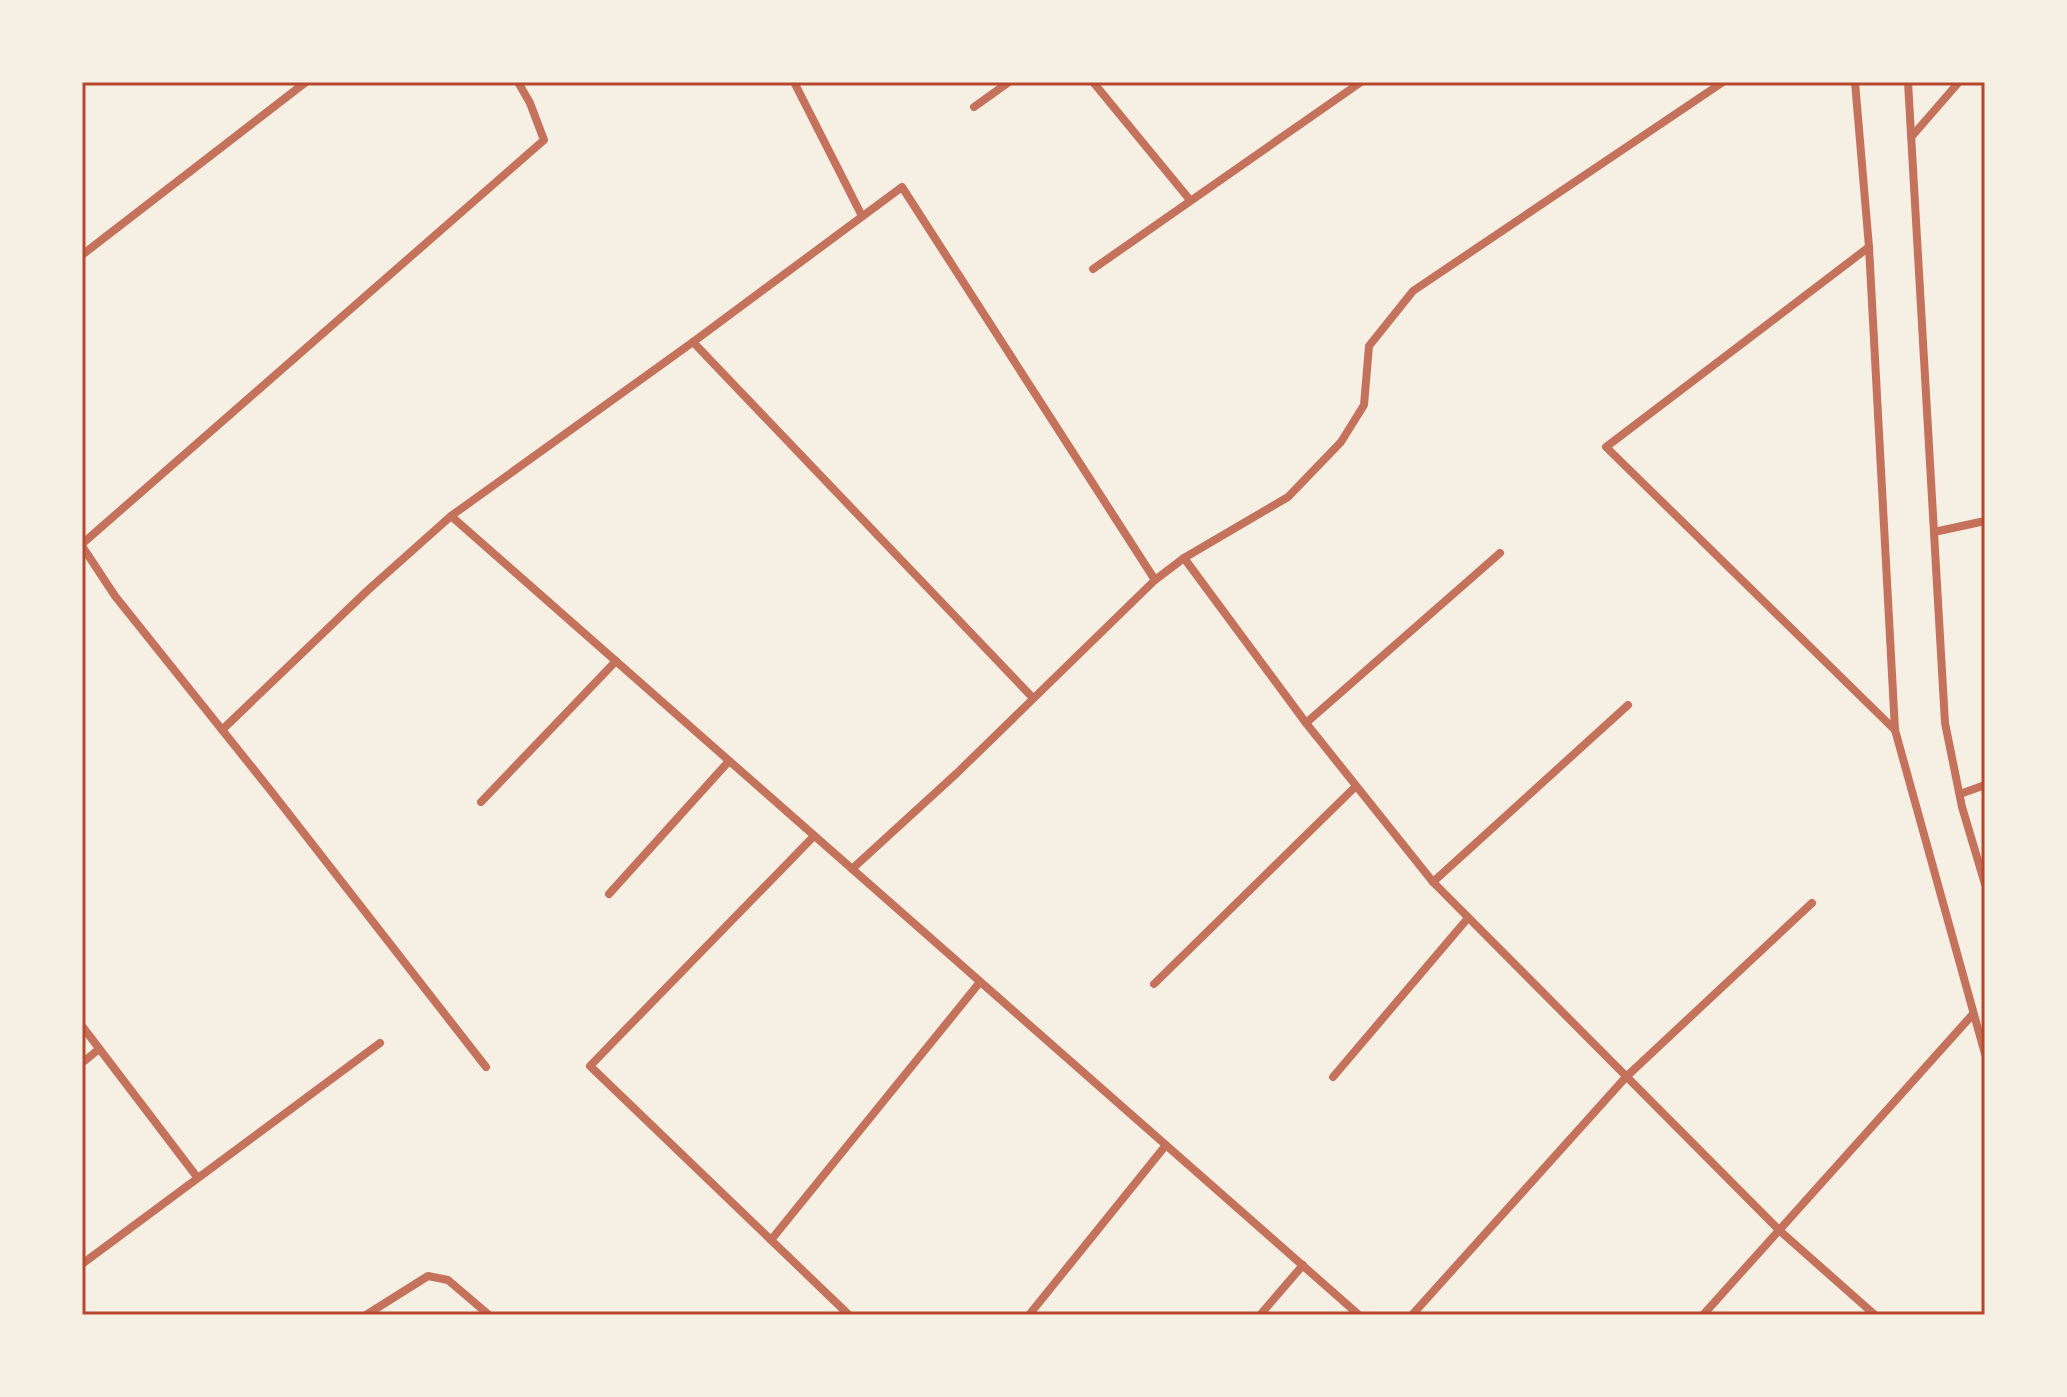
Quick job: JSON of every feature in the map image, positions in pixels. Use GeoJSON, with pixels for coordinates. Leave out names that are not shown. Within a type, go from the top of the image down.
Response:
{"type":"FeatureCollection","features":[{"type":"Feature","properties":{"kind":"street"},"geometry":{"type":"LineString","coordinates":[[82,255],[306,82]]}},
{"type":"Feature","properties":{"kind":"street"},"geometry":{"type":"LineString","coordinates":[[486,1067],[115,596],[82,545],[544,140],[518,82]]}},
{"type":"Feature","properties":{"kind":"street"},"geometry":{"type":"LineString","coordinates":[[794,82],[862,216]]}},
{"type":"Feature","properties":{"kind":"street"},"geometry":{"type":"LineString","coordinates":[[974,107],[1009,82]]}},
{"type":"Feature","properties":{"kind":"street"},"geometry":{"type":"LineString","coordinates":[[1093,82],[1190,200]]}},
{"type":"Feature","properties":{"kind":"street"},"geometry":{"type":"LineString","coordinates":[[1093,269],[1361,82]]}},
{"type":"Feature","properties":{"kind":"street"},"geometry":{"type":"LineString","coordinates":[[852,869],[1155,580],[1184,558],[1288,497],[1341,442],[1364,405],[1369,346],[1413,291],[1723,82]]}},
{"type":"Feature","properties":{"kind":"street"},"geometry":{"type":"LineString","coordinates":[[1855,82],[1869,247],[1895,730],[1985,1054]]}},
{"type":"Feature","properties":{"kind":"street"},"geometry":{"type":"LineString","coordinates":[[1908,82],[1945,723],[1960,794],[1985,884]]}},
{"type":"Feature","properties":{"kind":"street"},"geometry":{"type":"LineString","coordinates":[[1913,135],[1959,82]]}},
{"type":"Feature","properties":{"kind":"street"},"geometry":{"type":"LineString","coordinates":[[222,730],[368,590],[451,516],[902,187],[1155,580]]}},
{"type":"Feature","properties":{"kind":"street"},"geometry":{"type":"LineString","coordinates":[[1869,247],[1606,447],[1895,730]]}},
{"type":"Feature","properties":{"kind":"street"},"geometry":{"type":"LineString","coordinates":[[693,342],[1033,698]]}},
{"type":"Feature","properties":{"kind":"street"},"geometry":{"type":"LineString","coordinates":[[451,516],[1359,1315]]}},
{"type":"Feature","properties":{"kind":"street"},"geometry":{"type":"LineString","coordinates":[[1934,532],[1985,521]]}},
{"type":"Feature","properties":{"kind":"street"},"geometry":{"type":"LineString","coordinates":[[1306,723],[1500,553]]}},
{"type":"Feature","properties":{"kind":"street"},"geometry":{"type":"LineString","coordinates":[[1184,558],[1355,787],[1433,882],[1780,1231],[1875,1315]]}},
{"type":"Feature","properties":{"kind":"street"},"geometry":{"type":"LineString","coordinates":[[481,802],[616,661]]}},
{"type":"Feature","properties":{"kind":"street"},"geometry":{"type":"LineString","coordinates":[[1433,882],[1628,705]]}},
{"type":"Feature","properties":{"kind":"street"},"geometry":{"type":"LineString","coordinates":[[609,894],[729,761]]}},
{"type":"Feature","properties":{"kind":"street"},"geometry":{"type":"LineString","coordinates":[[1960,794],[1985,785]]}},
{"type":"Feature","properties":{"kind":"street"},"geometry":{"type":"LineString","coordinates":[[1154,984],[1355,787]]}},
{"type":"Feature","properties":{"kind":"street"},"geometry":{"type":"LineString","coordinates":[[814,836],[590,1066],[849,1315]]}},
{"type":"Feature","properties":{"kind":"street"},"geometry":{"type":"LineString","coordinates":[[1412,1315],[1626,1077],[1812,903]]}},
{"type":"Feature","properties":{"kind":"street"},"geometry":{"type":"LineString","coordinates":[[1333,1077],[1468,918]]}},
{"type":"Feature","properties":{"kind":"street"},"geometry":{"type":"LineString","coordinates":[[771,1240],[980,982]]}},
{"type":"Feature","properties":{"kind":"street"},"geometry":{"type":"LineString","coordinates":[[1703,1315],[1973,1014]]}},
{"type":"Feature","properties":{"kind":"street"},"geometry":{"type":"LineString","coordinates":[[82,1026],[197,1177]]}},
{"type":"Feature","properties":{"kind":"street"},"geometry":{"type":"LineString","coordinates":[[82,1264],[380,1043]]}},
{"type":"Feature","properties":{"kind":"street"},"geometry":{"type":"LineString","coordinates":[[82,1063],[99,1049]]}},
{"type":"Feature","properties":{"kind":"street"},"geometry":{"type":"LineString","coordinates":[[1029,1315],[1166,1145]]}},
{"type":"Feature","properties":{"kind":"street"},"geometry":{"type":"LineString","coordinates":[[1260,1315],[1303,1265]]}},
{"type":"Feature","properties":{"kind":"street"},"geometry":{"type":"LineString","coordinates":[[366,1315],[428,1276],[448,1280],[489,1315]]}}]}
